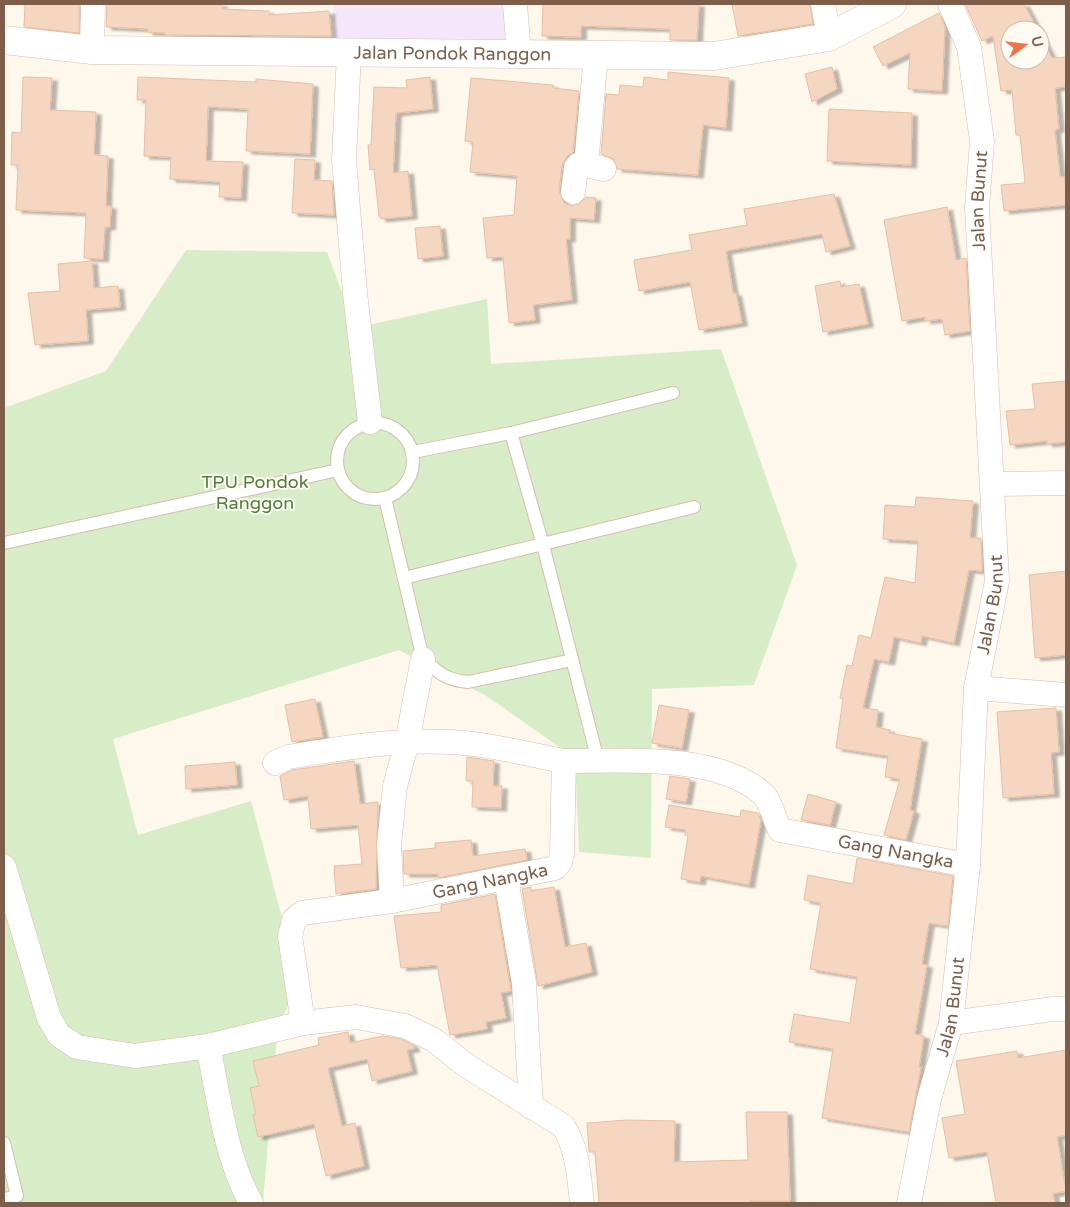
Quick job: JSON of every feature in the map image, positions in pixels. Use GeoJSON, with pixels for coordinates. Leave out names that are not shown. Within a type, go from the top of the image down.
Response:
{"type":"FeatureCollection","features":[{"type":"Feature","properties":{"kind":"street"},"geometry":{"type":"LineString","coordinates":[[92,50],[93,4]]}},
{"type":"Feature","properties":{"kind":"street"},"geometry":{"type":"LineString","coordinates":[[515,4],[519,55]]}},
{"type":"Feature","properties":{"kind":"street"},"geometry":{"type":"LineString","coordinates":[[823,4],[829,37]]}},
{"type":"Feature","properties":{"kind":"street","name":"Jalan Pondok Ranggon"},"geometry":{"type":"LineString","coordinates":[[4,40],[92,50],[349,54],[714,56],[829,37],[892,4]]}},
{"type":"Feature","properties":{"kind":"street","name":"Jalan Bunut"},"geometry":{"type":"LineString","coordinates":[[909,1203],[929,1099],[952,1023],[968,865],[976,688],[997,581],[977,208],[982,141],[969,47],[950,4]]}},
{"type":"Feature","properties":{"kind":"street"},"geometry":{"type":"LineString","coordinates":[[349,54],[344,160],[355,293],[370,422]]}},
{"type":"Feature","properties":{"kind":"street"},"geometry":{"type":"LineString","coordinates":[[573,192],[578,165],[595,168],[596,55]]}},
{"type":"Feature","properties":{"kind":"street"},"geometry":{"type":"LineString","coordinates":[[993,484],[1066,482]]}},
{"type":"Feature","properties":{"kind":"street"},"geometry":{"type":"LineString","coordinates":[[392,901],[389,844],[395,786],[407,742],[423,659]]}},
{"type":"Feature","properties":{"kind":"street"},"geometry":{"type":"LineString","coordinates":[[976,688],[1066,695]]}},
{"type":"Feature","properties":{"kind":"street"},"geometry":{"type":"LineString","coordinates":[[275,763],[288,757],[407,742],[452,742],[564,761]]}},
{"type":"Feature","properties":{"kind":"street","name":"Gang Nangka"},"geometry":{"type":"LineString","coordinates":[[303,1023],[290,936],[294,920],[302,913],[392,901],[555,868],[560,862],[563,837],[564,761],[678,762],[712,770],[736,778],[763,793],[780,830],[968,865]]}},
{"type":"Feature","properties":{"kind":"street"},"geometry":{"type":"LineString","coordinates":[[4,867],[49,1018],[59,1035],[77,1047],[135,1056],[208,1046],[303,1023],[356,1017],[405,1026],[434,1040],[467,1066],[563,1126],[569,1134],[577,1162],[582,1203]]}},
{"type":"Feature","properties":{"kind":"street"},"geometry":{"type":"LineString","coordinates":[[506,879],[524,983],[530,1107]]}},
{"type":"Feature","properties":{"kind":"street"},"geometry":{"type":"LineString","coordinates":[[952,1023],[1053,1009],[1066,1010]]}},
{"type":"Feature","properties":{"kind":"street"},"geometry":{"type":"LineString","coordinates":[[208,1046],[228,1140],[240,1183],[251,1203]]}},
{"type":"Feature","properties":{"kind":"lane"},"geometry":{"type":"LineString","coordinates":[[413,452],[511,433],[673,393]]}},
{"type":"Feature","properties":{"kind":"lane"},"geometry":{"type":"LineString","coordinates":[[370,422],[389,424],[404,435],[413,452],[414,466],[408,480],[399,492],[385,498],[365,498],[353,491],[348,488],[338,470],[338,448],[350,430],[370,422]]}},
{"type":"Feature","properties":{"kind":"lane"},"geometry":{"type":"LineString","coordinates":[[511,433],[543,546],[598,761]]}},
{"type":"Feature","properties":{"kind":"lane"},"geometry":{"type":"LineString","coordinates":[[4,543],[338,470]]}},
{"type":"Feature","properties":{"kind":"lane"},"geometry":{"type":"LineString","coordinates":[[385,498],[423,659],[439,673],[452,681],[468,682],[572,660]]}},
{"type":"Feature","properties":{"kind":"lane"},"geometry":{"type":"LineString","coordinates":[[404,578],[543,546],[694,507]]}},
{"type":"Feature","properties":{"kind":"lane"},"geometry":{"type":"LineString","coordinates":[[4,1143],[18,1200],[4,1199]]}},
{"type":"Feature","properties":{"kind":"shaded area"},"geometry":{"type":"Polygon","coordinates":[[[333,4],[525,4],[526,44],[336,48],[333,4]]]}},
{"type":"Feature","properties":{"kind":"green space","name":"TPU Pondok Ranggon"},"geometry":{"type":"Polygon","coordinates":[[[186,250],[327,252],[355,328],[487,299],[491,364],[721,349],[797,565],[754,685],[652,689],[651,858],[579,852],[575,758],[488,697],[399,650],[113,739],[138,835],[251,801],[300,985],[278,1024],[263,1203],[4,1203],[4,408],[106,371],[186,250]]]}},
{"type":"Feature","properties":{"kind":"building"},"geometry":{"type":"Polygon","coordinates":[[[25,4],[79,4],[79,33],[24,27],[25,4]]]}},
{"type":"Feature","properties":{"kind":"building"},"geometry":{"type":"Polygon","coordinates":[[[107,4],[222,4],[222,9],[269,11],[269,15],[329,11],[331,36],[165,35],[165,33],[147,32],[148,29],[106,27],[107,4]]]}},
{"type":"Feature","properties":{"kind":"building"},"geometry":{"type":"Polygon","coordinates":[[[543,4],[699,4],[697,40],[670,40],[670,29],[581,26],[581,37],[542,36],[543,4]]]}},
{"type":"Feature","properties":{"kind":"building"},"geometry":{"type":"Polygon","coordinates":[[[732,4],[810,4],[813,24],[738,36],[732,4]]]}},
{"type":"Feature","properties":{"kind":"building"},"geometry":{"type":"Polygon","coordinates":[[[965,4],[1024,4],[1033,20],[1000,20],[1000,70],[1050,70],[1050,54],[1052,58],[1066,57],[1066,87],[1055,88],[1059,129],[1055,130],[1060,177],[1065,177],[1066,205],[1004,211],[1001,185],[1025,183],[1020,135],[1016,135],[1012,90],[1001,91],[993,36],[982,41],[965,4]]]}},
{"type":"Feature","properties":{"kind":"building"},"geometry":{"type":"Polygon","coordinates":[[[939,13],[945,27],[942,91],[908,89],[910,53],[883,66],[873,47],[939,13]]]}},
{"type":"Feature","properties":{"kind":"building"},"geometry":{"type":"Polygon","coordinates":[[[832,67],[837,89],[812,102],[805,74],[832,67]]]}},
{"type":"Feature","properties":{"kind":"building"},"geometry":{"type":"Polygon","coordinates":[[[668,72],[729,78],[726,128],[703,125],[698,175],[617,169],[614,159],[601,154],[606,94],[619,95],[620,85],[643,87],[644,77],[668,80],[668,72]]]}},
{"type":"Feature","properties":{"kind":"building"},"geometry":{"type":"Polygon","coordinates":[[[23,77],[52,78],[50,110],[96,112],[94,155],[108,156],[106,206],[111,206],[110,227],[105,227],[103,259],[84,258],[86,213],[16,210],[18,165],[11,165],[12,132],[21,133],[23,77]]]}},
{"type":"Feature","properties":{"kind":"building"},"geometry":{"type":"Polygon","coordinates":[[[138,77],[256,82],[256,79],[313,84],[310,154],[246,151],[248,109],[208,107],[206,161],[243,162],[241,198],[219,197],[220,182],[170,179],[171,157],[144,156],[146,100],[137,100],[138,77]]]}},
{"type":"Feature","properties":{"kind":"building"},"geometry":{"type":"Polygon","coordinates":[[[430,77],[433,109],[396,113],[393,173],[408,171],[412,216],[381,219],[379,216],[374,169],[370,170],[368,145],[371,145],[374,87],[407,88],[406,80],[430,77]]]}},
{"type":"Feature","properties":{"kind":"building"},"geometry":{"type":"Polygon","coordinates":[[[471,78],[553,85],[553,88],[579,91],[573,152],[567,156],[562,166],[559,191],[564,203],[571,206],[579,204],[586,197],[596,198],[594,220],[570,218],[570,239],[566,239],[572,300],[533,305],[535,320],[509,323],[503,257],[487,258],[483,218],[514,215],[517,176],[470,172],[473,142],[465,141],[471,78]]]}},
{"type":"Feature","properties":{"kind":"building"},"geometry":{"type":"Polygon","coordinates":[[[829,109],[912,113],[911,165],[827,161],[829,109]]]}},
{"type":"Feature","properties":{"kind":"building"},"geometry":{"type":"Polygon","coordinates":[[[295,159],[315,160],[314,180],[332,181],[334,215],[292,213],[295,159]]]}},
{"type":"Feature","properties":{"kind":"building"},"geometry":{"type":"Polygon","coordinates":[[[834,194],[850,246],[826,252],[822,234],[726,251],[733,293],[736,293],[742,323],[699,330],[690,282],[639,291],[634,260],[692,250],[689,235],[747,225],[744,209],[834,194]]]}},
{"type":"Feature","properties":{"kind":"building"},"geometry":{"type":"Polygon","coordinates":[[[947,207],[956,260],[966,258],[970,331],[945,335],[942,319],[925,321],[925,317],[902,321],[884,220],[947,207]]]}},
{"type":"Feature","properties":{"kind":"building"},"geometry":{"type":"Polygon","coordinates":[[[440,226],[443,256],[418,259],[415,228],[440,226]]]}},
{"type":"Feature","properties":{"kind":"building"},"geometry":{"type":"Polygon","coordinates":[[[92,261],[94,288],[118,286],[120,307],[86,310],[88,341],[35,345],[28,293],[60,291],[58,264],[92,261]]]}},
{"type":"Feature","properties":{"kind":"building"},"geometry":{"type":"Polygon","coordinates":[[[840,281],[841,287],[859,284],[868,324],[823,332],[815,286],[840,281]]]}},
{"type":"Feature","properties":{"kind":"building"},"geometry":{"type":"Polygon","coordinates":[[[1066,381],[1066,442],[1047,444],[1047,441],[1010,445],[1006,411],[1035,409],[1032,384],[1066,381]]]}},
{"type":"Feature","properties":{"kind":"building"},"geometry":{"type":"Polygon","coordinates":[[[916,497],[973,501],[970,538],[981,538],[982,571],[969,570],[954,643],[922,636],[921,643],[894,637],[889,662],[874,659],[863,708],[878,710],[876,727],[890,730],[889,733],[922,739],[910,810],[914,811],[906,840],[884,835],[900,779],[885,777],[888,756],[836,748],[843,699],[840,698],[847,665],[852,666],[859,635],[871,638],[885,577],[915,583],[918,541],[883,539],[885,505],[915,507],[916,497]]]}},
{"type":"Feature","properties":{"kind":"building"},"geometry":{"type":"Polygon","coordinates":[[[1066,571],[1066,655],[1035,658],[1029,575],[1066,571]]]}},
{"type":"Feature","properties":{"kind":"building"},"geometry":{"type":"Polygon","coordinates":[[[315,699],[323,737],[292,742],[285,705],[315,699]]]}},
{"type":"Feature","properties":{"kind":"building"},"geometry":{"type":"Polygon","coordinates":[[[659,705],[689,710],[682,748],[652,743],[659,705]]]}},
{"type":"Feature","properties":{"kind":"building"},"geometry":{"type":"Polygon","coordinates":[[[1056,708],[1059,752],[1051,753],[1054,794],[1003,798],[997,712],[1056,708]]]}},
{"type":"Feature","properties":{"kind":"building"},"geometry":{"type":"Polygon","coordinates":[[[467,757],[494,761],[493,786],[502,786],[501,808],[472,807],[473,781],[466,781],[467,757]]]}},
{"type":"Feature","properties":{"kind":"building"},"geometry":{"type":"Polygon","coordinates":[[[354,761],[360,804],[378,802],[376,889],[336,894],[334,866],[362,864],[358,825],[311,829],[308,796],[284,800],[280,776],[292,770],[354,761]]]}},
{"type":"Feature","properties":{"kind":"building"},"geometry":{"type":"Polygon","coordinates":[[[235,762],[237,785],[186,789],[185,766],[235,762]]]}},
{"type":"Feature","properties":{"kind":"building"},"geometry":{"type":"Polygon","coordinates":[[[670,776],[690,779],[686,802],[666,799],[670,776]]]}},
{"type":"Feature","properties":{"kind":"building"},"geometry":{"type":"Polygon","coordinates":[[[808,794],[836,802],[830,825],[801,820],[808,794]]]}},
{"type":"Feature","properties":{"kind":"building"},"geometry":{"type":"Polygon","coordinates":[[[669,805],[740,817],[741,810],[758,813],[761,820],[749,885],[701,876],[700,882],[681,879],[688,836],[685,835],[686,830],[665,827],[669,805]]]}},
{"type":"Feature","properties":{"kind":"building"},"geometry":{"type":"Polygon","coordinates":[[[471,840],[473,856],[525,849],[527,860],[438,878],[438,874],[404,874],[403,851],[435,848],[435,843],[471,840]]]}},
{"type":"Feature","properties":{"kind":"building"},"geometry":{"type":"Polygon","coordinates":[[[857,858],[953,876],[948,926],[929,923],[922,964],[927,965],[915,1034],[924,1036],[919,1067],[921,1067],[909,1132],[822,1118],[833,1049],[789,1042],[794,1014],[850,1023],[857,977],[810,969],[821,903],[804,900],[808,875],[853,884],[857,858]]]}},
{"type":"Feature","properties":{"kind":"building"},"geometry":{"type":"Polygon","coordinates":[[[531,887],[531,891],[554,887],[565,947],[586,943],[592,972],[538,986],[522,889],[531,887]]]}},
{"type":"Feature","properties":{"kind":"building"},"geometry":{"type":"Polygon","coordinates":[[[495,894],[511,991],[501,993],[506,1018],[486,1022],[487,1029],[450,1035],[437,965],[401,968],[394,916],[441,912],[441,905],[495,894]]]}},
{"type":"Feature","properties":{"kind":"building"},"geometry":{"type":"Polygon","coordinates":[[[348,1032],[350,1043],[383,1036],[401,1039],[413,1045],[414,1049],[407,1050],[412,1071],[372,1081],[367,1059],[328,1068],[342,1126],[355,1123],[364,1166],[326,1176],[314,1124],[258,1137],[253,1115],[256,1114],[250,1088],[259,1086],[253,1061],[319,1045],[318,1038],[348,1032]]]}},
{"type":"Feature","properties":{"kind":"building"},"geometry":{"type":"Polygon","coordinates":[[[1066,1050],[1066,1135],[1057,1137],[1066,1191],[1053,1194],[1055,1203],[996,1203],[987,1152],[949,1158],[942,1118],[965,1114],[956,1061],[1017,1051],[1018,1058],[1066,1050]]]}},
{"type":"Feature","properties":{"kind":"building"},"geometry":{"type":"Polygon","coordinates":[[[746,1112],[787,1112],[790,1201],[750,1201],[750,1203],[599,1203],[595,1152],[589,1152],[587,1123],[627,1120],[675,1121],[674,1162],[748,1160],[746,1112]]]}}]}
